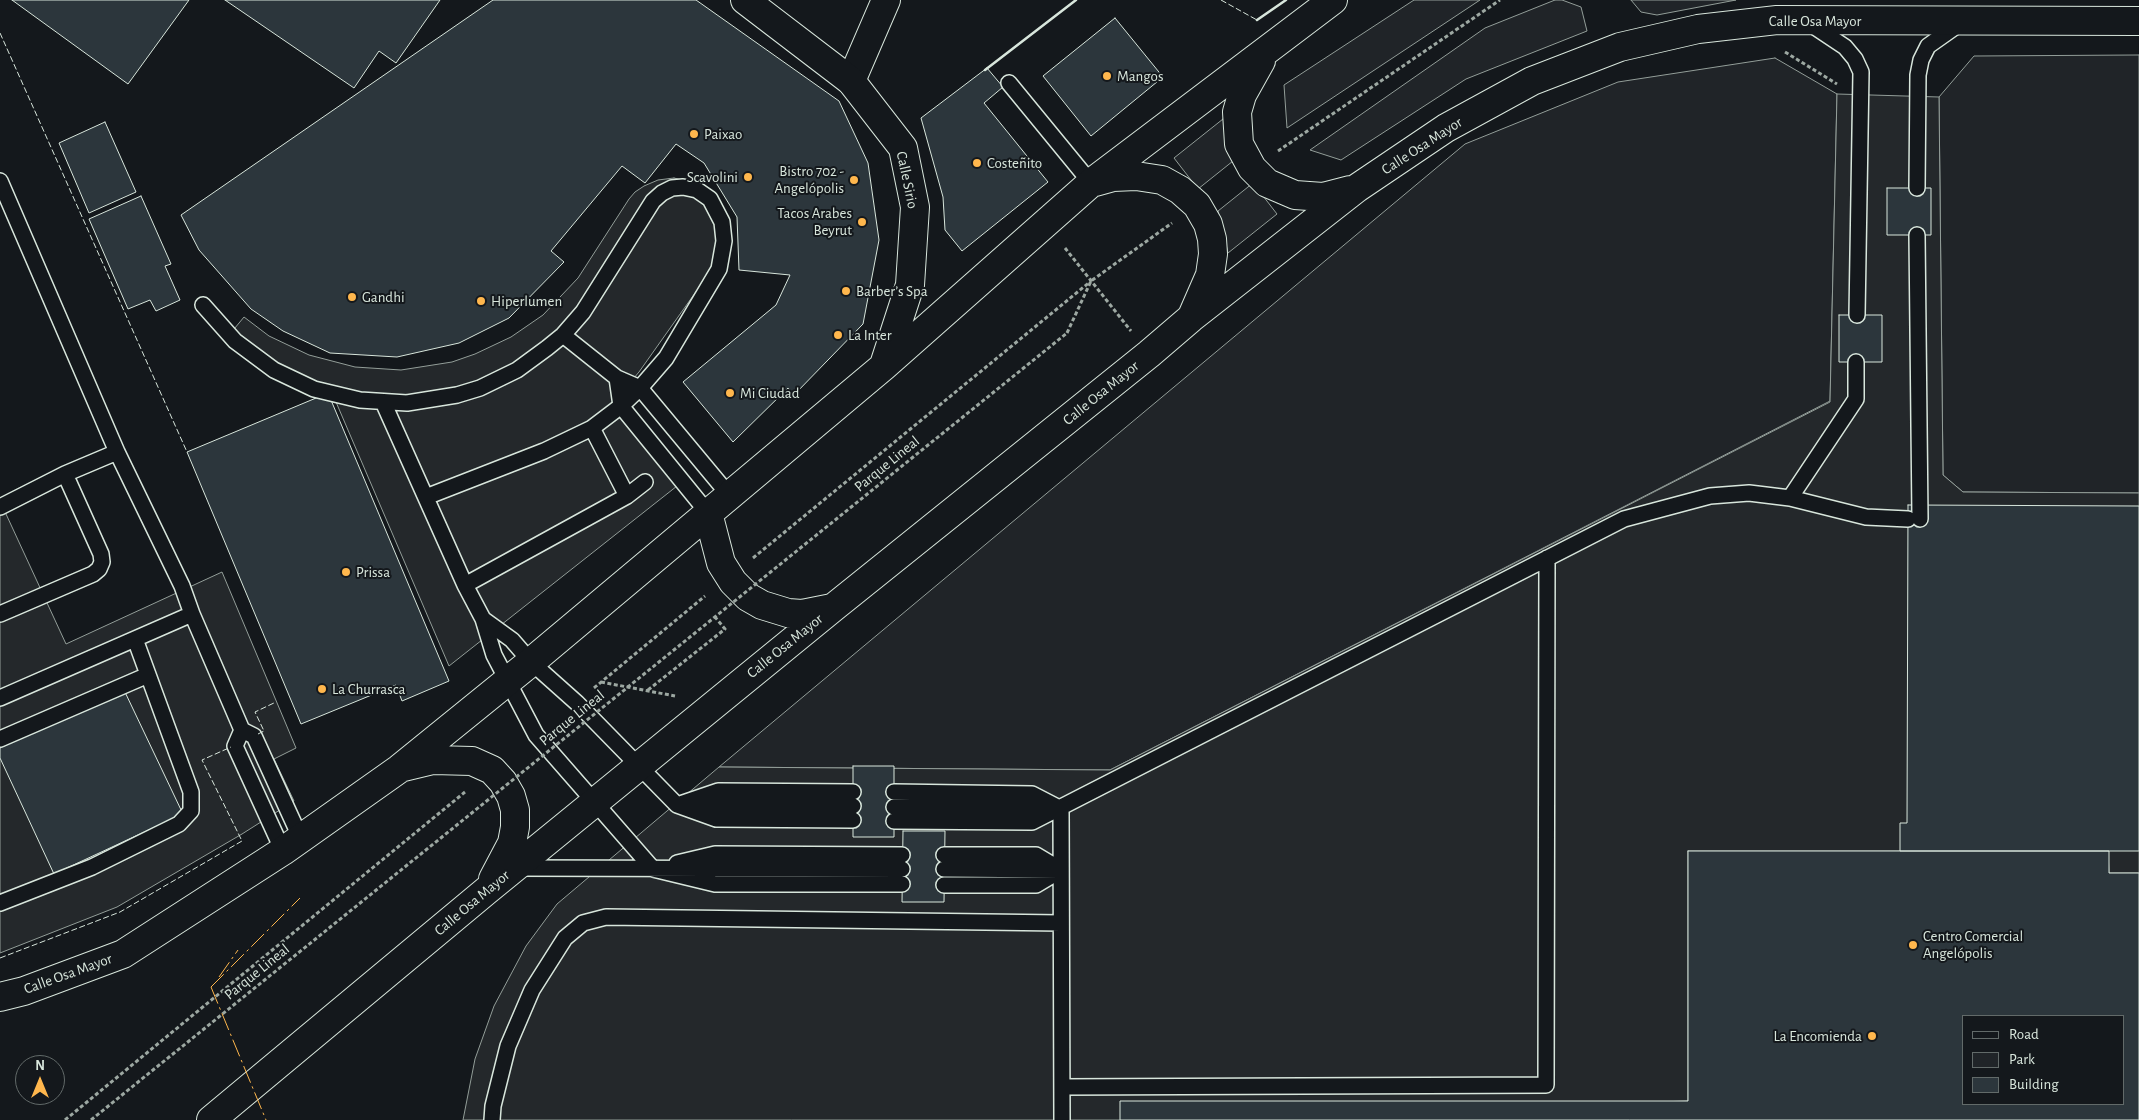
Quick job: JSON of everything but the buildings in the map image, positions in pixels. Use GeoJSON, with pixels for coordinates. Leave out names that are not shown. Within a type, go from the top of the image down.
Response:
{"type":"FeatureCollection","features":[{"type":"Feature","properties":{"kind":"street","name":"Calle Sirio"},"geometry":{"type":"LineString","coordinates":[[745,0],[851,81],[903,148],[915,207],[910,285],[884,366]]}},
{"type":"Feature","properties":{"kind":"street"},"geometry":{"type":"LineString","coordinates":[[851,81],[886,0]]}},
{"type":"Feature","properties":{"kind":"street","name":"Calle Osa Mayor"},"geometry":{"type":"LineString","coordinates":[[0,997],[123,954],[292,845],[399,769],[531,662],[884,366],[1091,183],[1333,0]]}},
{"type":"Feature","properties":{"kind":"street","name":"Calle Osa Mayor"},"geometry":{"type":"LineString","coordinates":[[211,1120],[514,868],[1191,318],[1357,188],[1446,128],[1532,81],[1620,47],[1698,29],[1777,20],[2139,21]]}},
{"type":"Feature","properties":{"kind":"street"},"geometry":{"type":"LineString","coordinates":[[1271,47],[1252,74],[1242,95],[1237,112],[1240,144],[1245,158],[1267,183],[1295,195],[1323,196],[1357,188]]}},
{"type":"Feature","properties":{"kind":"street"},"geometry":{"type":"LineString","coordinates":[[1091,183],[1113,177],[1149,177],[1168,184],[1197,205],[1208,224],[1213,254],[1210,275],[1191,318]]}},
{"type":"Feature","properties":{"kind":"street"},"geometry":{"type":"LineString","coordinates":[[708,513],[722,562],[733,582],[748,596],[762,605],[788,613],[802,614],[834,607]]}},
{"type":"Feature","properties":{"kind":"street"},"geometry":{"type":"LineString","coordinates":[[399,769],[433,760],[472,761],[492,770],[503,782],[511,796],[515,810],[515,827],[512,843],[486,891]]}},
{"type":"Feature","properties":{"kind":"street"},"geometry":{"type":"LineString","coordinates":[[242,1120],[248,1090]]}},
{"type":"Feature","properties":{"kind":"lane"},"geometry":{"type":"LineString","coordinates":[[1806,21],[1845,47],[1855,59],[1861,72],[1857,315]]}},
{"type":"Feature","properties":{"kind":"lane"},"geometry":{"type":"LineString","coordinates":[[1917,188],[1918,75],[1921,60],[1928,46],[1963,22]]}},
{"type":"Feature","properties":{"kind":"lane"},"geometry":{"type":"LineString","coordinates":[[1009,83],[1091,183]]}},
{"type":"Feature","properties":{"kind":"lane"},"geometry":{"type":"LineString","coordinates":[[0,181],[118,452],[182,586],[192,614],[242,730],[254,736],[292,845]]}},
{"type":"Feature","properties":{"kind":"lane"},"geometry":{"type":"LineString","coordinates":[[204,305],[235,341],[274,370],[314,389],[360,400],[407,403],[432,400],[480,388],[517,370],[562,335],[583,312],[653,201],[662,193],[672,188],[683,187],[698,190],[710,199],[722,222],[724,241],[719,269],[666,358],[640,388],[621,406],[592,428],[544,451],[426,497]]}},
{"type":"Feature","properties":{"kind":"lane"},"geometry":{"type":"LineString","coordinates":[[1061,809],[1032,794],[894,807],[1032,822],[1061,809],[1624,519],[1710,496],[1749,493],[1790,498],[1866,517],[1914,519],[1917,235]]}},
{"type":"Feature","properties":{"kind":"lane"},"geometry":{"type":"LineString","coordinates":[[562,335],[617,378],[640,388],[729,495]]}},
{"type":"Feature","properties":{"kind":"lane"},"geometry":{"type":"LineString","coordinates":[[1790,498],[1856,399],[1856,362]]}},
{"type":"Feature","properties":{"kind":"lane"},"geometry":{"type":"LineString","coordinates":[[617,378],[621,406],[708,513]]}},
{"type":"Feature","properties":{"kind":"lane"},"geometry":{"type":"LineString","coordinates":[[383,402],[465,585],[483,619],[494,655],[536,735],[653,869]]}},
{"type":"Feature","properties":{"kind":"lane"},"geometry":{"type":"LineString","coordinates":[[592,428],[627,496]]}},
{"type":"Feature","properties":{"kind":"lane"},"geometry":{"type":"LineString","coordinates":[[0,507],[65,474],[118,452]]}},
{"type":"Feature","properties":{"kind":"lane"},"geometry":{"type":"LineString","coordinates":[[0,614],[93,574],[99,569],[102,562],[101,554],[65,474]]}},
{"type":"Feature","properties":{"kind":"lane"},"geometry":{"type":"LineString","coordinates":[[465,585],[627,496],[645,482]]}},
{"type":"Feature","properties":{"kind":"lane"},"geometry":{"type":"LineString","coordinates":[[1062,1087],[1546,1085],[1547,558]]}},
{"type":"Feature","properties":{"kind":"lane"},"geometry":{"type":"LineString","coordinates":[[0,698],[192,614]]}},
{"type":"Feature","properties":{"kind":"lane"},"geometry":{"type":"LineString","coordinates":[[483,619],[512,640],[531,662],[577,703],[677,805],[716,819],[853,806],[718,791],[677,805]]}},
{"type":"Feature","properties":{"kind":"lane"},"geometry":{"type":"LineString","coordinates":[[0,904],[90,862],[179,824],[191,811],[191,792],[135,639]]}},
{"type":"Feature","properties":{"kind":"lane"},"geometry":{"type":"LineString","coordinates":[[0,739],[31,730],[148,676]]}},
{"type":"Feature","properties":{"kind":"lane"},"geometry":{"type":"LineString","coordinates":[[242,730],[235,746],[292,845]]}},
{"type":"Feature","properties":{"kind":"lane"},"geometry":{"type":"LineString","coordinates":[[1061,809],[1062,1120]]}},
{"type":"Feature","properties":{"kind":"lane"},"geometry":{"type":"LineString","coordinates":[[944,862],[1036,855],[1061,870]]}},
{"type":"Feature","properties":{"kind":"lane"},"geometry":{"type":"LineString","coordinates":[[514,868],[902,869]]}},
{"type":"Feature","properties":{"kind":"lane"},"geometry":{"type":"LineString","coordinates":[[944,885],[1036,885],[1061,870]]}},
{"type":"Feature","properties":{"kind":"lane"},"geometry":{"type":"LineString","coordinates":[[492,1120],[493,1106],[508,1046],[532,990],[565,938],[583,923],[606,917],[1061,923]]}},
{"type":"Feature","properties":{"kind":"path"},"geometry":{"type":"LineString","coordinates":[[1046,223],[1149,354]]}},
{"type":"Feature","properties":{"kind":"path","name":"Parque Lineal"},"geometry":{"type":"LineString","coordinates":[[91,1120],[1067,334]]}},
{"type":"Feature","properties":{"kind":"path"},"geometry":{"type":"LineString","coordinates":[[648,691],[725,629],[715,617]]}},
{"type":"Feature","properties":{"kind":"green space"},"geometry":{"type":"Polygon","coordinates":[[[1414,0],[1480,0],[1287,128],[1284,85],[1414,0]]]}},
{"type":"Feature","properties":{"kind":"green space"},"geometry":{"type":"Polygon","coordinates":[[[1555,0],[1562,0],[1581,7],[1587,31],[1466,79],[1341,160],[1310,150],[1485,28],[1555,0]]]}},
{"type":"Feature","properties":{"kind":"green space"},"geometry":{"type":"Polygon","coordinates":[[[1631,0],[1736,0],[1657,15],[1641,12],[1631,0]]]}},
{"type":"Feature","properties":{"kind":"green space"},"geometry":{"type":"Polygon","coordinates":[[[2139,55],[2139,493],[1963,492],[1943,475],[1939,97],[1974,56],[2139,55]]]}},
{"type":"Feature","properties":{"kind":"green space"},"geometry":{"type":"Polygon","coordinates":[[[1775,58],[1837,94],[1830,401],[1110,770],[719,767],[1465,144],[1618,82],[1775,58]]]}},
{"type":"Feature","properties":{"kind":"green space"},"geometry":{"type":"Polygon","coordinates":[[[1223,119],[1233,161],[1198,189],[1174,158],[1223,119]]]}},
{"type":"Feature","properties":{"kind":"green space"},"geometry":{"type":"Polygon","coordinates":[[[1253,183],[1277,214],[1228,253],[1218,211],[1253,183]]]}},
{"type":"Feature","properties":{"kind":"shaded area"},"geometry":{"type":"Polygon","coordinates":[[[1837,94],[1939,97],[1943,475],[1963,492],[2139,493],[2139,873],[2109,873],[2108,851],[1688,851],[1688,1101],[1120,1120],[463,1120],[475,1059],[494,1006],[526,946],[557,904],[719,767],[1110,770],[1830,402],[1837,94]]]}},
{"type":"Feature","properties":{"kind":"shaded area"},"geometry":{"type":"Polygon","coordinates":[[[674,178],[690,182],[723,213],[717,262],[639,372],[611,405],[677,486],[449,666],[330,388],[225,340],[244,317],[269,336],[309,355],[355,367],[401,370],[452,362],[475,354],[511,337],[543,315],[578,278],[635,192],[658,180],[674,178]]]}},
{"type":"Feature","properties":{"kind":"shaded area"},"geometry":{"type":"Polygon","coordinates":[[[0,501],[66,644],[222,572],[296,748],[274,759],[294,801],[242,834],[117,907],[0,953],[0,501]]]}},
{"type":"Feature","properties":{"kind":"fence"},"geometry":{"type":"LineString","coordinates":[[1221,0],[1257,20]]}},
{"type":"Feature","properties":{"kind":"fence"},"geometry":{"type":"LineString","coordinates":[[0,33],[187,452]]}},
{"type":"Feature","properties":{"kind":"fence"},"geometry":{"type":"LineString","coordinates":[[258,734],[264,731],[255,712],[276,702]]}},
{"type":"Feature","properties":{"kind":"fence"},"geometry":{"type":"LineString","coordinates":[[0,958],[120,912],[242,841],[202,760],[231,747]]}},
{"type":"Feature","properties":{"kind":"wall"},"geometry":{"type":"LineString","coordinates":[[985,70],[1076,0]]}},
{"type":"Feature","properties":{"kind":"wall"},"geometry":{"type":"LineString","coordinates":[[1257,20],[1286,0]]}},
{"type":"Feature","properties":{"kind":"power"},"geometry":{"type":"LineString","coordinates":[[211,987],[300,898]]}},
{"type":"Feature","properties":{"kind":"power"},"geometry":{"type":"LineString","coordinates":[[219,977],[238,950]]}},
{"type":"Feature","properties":{"kind":"power"},"geometry":{"type":"LineString","coordinates":[[211,987],[266,1120]]}},
{"type":"Feature","properties":{"kind":"place","name":"Mangos"},"geometry":{"type":"Point","coordinates":[1107,76]}},
{"type":"Feature","properties":{"kind":"place","name":"Paixao"},"geometry":{"type":"Point","coordinates":[694,134]}},
{"type":"Feature","properties":{"kind":"place","name":"Costeñito"},"geometry":{"type":"Point","coordinates":[977,163]}},
{"type":"Feature","properties":{"kind":"place","name":"Scavolini"},"geometry":{"type":"Point","coordinates":[748,177]}},
{"type":"Feature","properties":{"kind":"place","name":"Bistro 702 - Angelópolis"},"geometry":{"type":"Point","coordinates":[854,180]}},
{"type":"Feature","properties":{"kind":"place","name":"Tacos Arabes Beyrut"},"geometry":{"type":"Point","coordinates":[862,222]}},
{"type":"Feature","properties":{"kind":"place","name":"Barber’s Spa"},"geometry":{"type":"Point","coordinates":[846,291]}},
{"type":"Feature","properties":{"kind":"place","name":"Gandhi"},"geometry":{"type":"Point","coordinates":[352,297]}},
{"type":"Feature","properties":{"kind":"place","name":"Hiperlumen"},"geometry":{"type":"Point","coordinates":[481,301]}},
{"type":"Feature","properties":{"kind":"place","name":"La Inter"},"geometry":{"type":"Point","coordinates":[838,335]}},
{"type":"Feature","properties":{"kind":"place","name":"Mi Ciudad"},"geometry":{"type":"Point","coordinates":[730,393]}},
{"type":"Feature","properties":{"kind":"place","name":"Prissa"},"geometry":{"type":"Point","coordinates":[346,572]}},
{"type":"Feature","properties":{"kind":"place","name":"La Churrasca"},"geometry":{"type":"Point","coordinates":[322,689]}},
{"type":"Feature","properties":{"kind":"place","name":"Centro Comercial Angelópolis"},"geometry":{"type":"Point","coordinates":[1913,945]}},
{"type":"Feature","properties":{"kind":"place","name":"La Encomienda"},"geometry":{"type":"Point","coordinates":[1872,1036]}}]}
